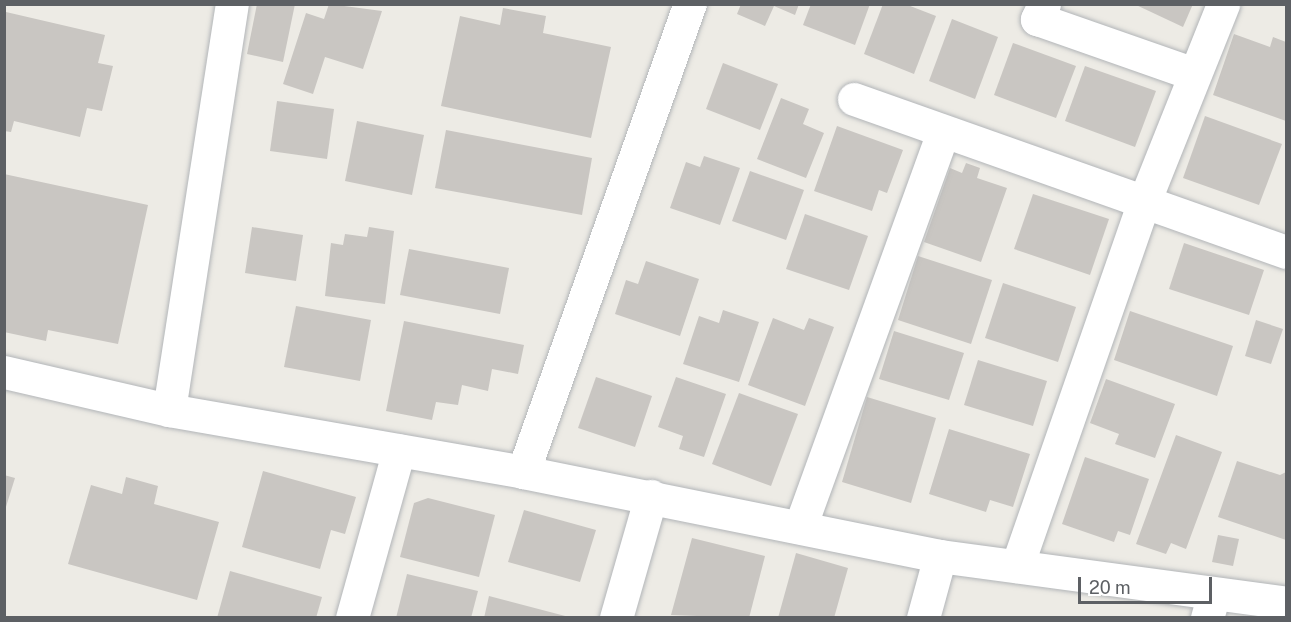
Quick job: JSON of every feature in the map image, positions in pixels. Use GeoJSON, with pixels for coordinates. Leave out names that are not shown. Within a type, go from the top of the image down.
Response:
{"type":"FeatureCollection","features":[{"type":"Feature","properties":{"kind":"street"},"geometry":{"type":"LineString","coordinates":[[169,410],[232,4]]}},
{"type":"Feature","properties":{"kind":"street"},"geometry":{"type":"LineString","coordinates":[[523,472],[690,4]]}},
{"type":"Feature","properties":{"kind":"street"},"geometry":{"type":"LineString","coordinates":[[1044,4],[1037,20],[1191,73]]}},
{"type":"Feature","properties":{"kind":"street"},"geometry":{"type":"LineString","coordinates":[[1017,566],[1191,73],[1223,4]]}},
{"type":"Feature","properties":{"kind":"street"},"geometry":{"type":"LineString","coordinates":[[854,99],[1287,252]]}},
{"type":"Feature","properties":{"kind":"street"},"geometry":{"type":"LineString","coordinates":[[800,527],[943,132]]}},
{"type":"Feature","properties":{"kind":"street"},"geometry":{"type":"LineString","coordinates":[[4,372],[169,410],[651,496],[940,556],[1017,566],[1211,606],[1287,603]]}},
{"type":"Feature","properties":{"kind":"street"},"geometry":{"type":"LineString","coordinates":[[352,618],[399,450]]}},
{"type":"Feature","properties":{"kind":"street"},"geometry":{"type":"LineString","coordinates":[[616,618],[651,496]]}},
{"type":"Feature","properties":{"kind":"street"},"geometry":{"type":"LineString","coordinates":[[923,618],[940,556]]}},
{"type":"Feature","properties":{"kind":"building"},"geometry":{"type":"Polygon","coordinates":[[[257,4],[295,4],[283,62],[247,54],[257,4]]]}},
{"type":"Feature","properties":{"kind":"building"},"geometry":{"type":"Polygon","coordinates":[[[329,4],[382,11],[363,69],[325,57],[313,94],[283,84],[306,13],[324,19],[329,4]]]}},
{"type":"Feature","properties":{"kind":"building"},"geometry":{"type":"Polygon","coordinates":[[[741,4],[799,4],[795,15],[774,6],[765,26],[737,14],[741,4]]]}},
{"type":"Feature","properties":{"kind":"building"},"geometry":{"type":"Polygon","coordinates":[[[811,4],[870,4],[855,45],[803,25],[811,4]]]}},
{"type":"Feature","properties":{"kind":"building"},"geometry":{"type":"Polygon","coordinates":[[[883,4],[905,4],[936,16],[914,74],[864,54],[883,4]]]}},
{"type":"Feature","properties":{"kind":"building"},"geometry":{"type":"Polygon","coordinates":[[[1134,4],[1193,4],[1183,27],[1134,4]]]}},
{"type":"Feature","properties":{"kind":"building"},"geometry":{"type":"Polygon","coordinates":[[[4,5],[6,12],[105,35],[98,63],[113,66],[102,111],[87,108],[80,137],[14,121],[11,132],[4,131],[4,5]]]}},
{"type":"Feature","properties":{"kind":"building"},"geometry":{"type":"Polygon","coordinates":[[[503,8],[546,16],[543,33],[611,47],[591,138],[441,106],[460,16],[500,25],[503,8]]]}},
{"type":"Feature","properties":{"kind":"building"},"geometry":{"type":"Polygon","coordinates":[[[952,19],[998,37],[975,99],[929,81],[952,19]]]}},
{"type":"Feature","properties":{"kind":"building"},"geometry":{"type":"Polygon","coordinates":[[[1234,34],[1270,47],[1273,37],[1286,42],[1286,121],[1213,95],[1234,34]]]}},
{"type":"Feature","properties":{"kind":"building"},"geometry":{"type":"Polygon","coordinates":[[[1013,43],[1076,66],[1056,118],[994,95],[1013,43]]]}},
{"type":"Feature","properties":{"kind":"building"},"geometry":{"type":"Polygon","coordinates":[[[723,63],[778,84],[760,130],[706,109],[723,63]]]}},
{"type":"Feature","properties":{"kind":"building"},"geometry":{"type":"Polygon","coordinates":[[[1085,66],[1156,91],[1135,147],[1065,121],[1085,66]]]}},
{"type":"Feature","properties":{"kind":"building"},"geometry":{"type":"Polygon","coordinates":[[[781,98],[809,109],[803,124],[824,133],[806,178],[757,159],[781,98]]]}},
{"type":"Feature","properties":{"kind":"building"},"geometry":{"type":"Polygon","coordinates":[[[277,101],[334,109],[327,159],[270,151],[277,101]]]}},
{"type":"Feature","properties":{"kind":"building"},"geometry":{"type":"Polygon","coordinates":[[[1205,116],[1282,144],[1259,205],[1183,178],[1205,116]]]}},
{"type":"Feature","properties":{"kind":"building"},"geometry":{"type":"Polygon","coordinates":[[[357,121],[424,135],[412,195],[345,181],[357,121]]]}},
{"type":"Feature","properties":{"kind":"building"},"geometry":{"type":"Polygon","coordinates":[[[837,126],[903,150],[887,193],[879,190],[872,211],[814,191],[837,126]]]}},
{"type":"Feature","properties":{"kind":"building"},"geometry":{"type":"Polygon","coordinates":[[[446,130],[592,158],[582,215],[435,188],[446,130]]]}},
{"type":"Feature","properties":{"kind":"building"},"geometry":{"type":"Polygon","coordinates":[[[704,156],[740,168],[720,225],[670,208],[686,162],[700,167],[704,156]]]}},
{"type":"Feature","properties":{"kind":"building"},"geometry":{"type":"Polygon","coordinates":[[[966,163],[980,168],[977,178],[1007,188],[981,262],[924,242],[950,168],[962,173],[966,163]]]}},
{"type":"Feature","properties":{"kind":"building"},"geometry":{"type":"Polygon","coordinates":[[[750,171],[804,190],[786,240],[732,221],[750,171]]]}},
{"type":"Feature","properties":{"kind":"building"},"geometry":{"type":"Polygon","coordinates":[[[4,174],[148,205],[118,344],[48,330],[46,341],[4,332],[4,174]]]}},
{"type":"Feature","properties":{"kind":"building"},"geometry":{"type":"Polygon","coordinates":[[[1033,194],[1109,219],[1090,275],[1014,249],[1033,194]]]}},
{"type":"Feature","properties":{"kind":"building"},"geometry":{"type":"Polygon","coordinates":[[[805,214],[868,236],[849,290],[786,269],[805,214]]]}},
{"type":"Feature","properties":{"kind":"building"},"geometry":{"type":"Polygon","coordinates":[[[252,227],[303,235],[296,281],[245,273],[252,227]]]}},
{"type":"Feature","properties":{"kind":"building"},"geometry":{"type":"Polygon","coordinates":[[[369,227],[394,231],[385,304],[325,296],[331,243],[343,245],[345,234],[367,237],[369,227]]]}},
{"type":"Feature","properties":{"kind":"building"},"geometry":{"type":"Polygon","coordinates":[[[1184,243],[1264,270],[1249,315],[1169,289],[1184,243]]]}},
{"type":"Feature","properties":{"kind":"building"},"geometry":{"type":"Polygon","coordinates":[[[409,249],[509,268],[500,314],[400,295],[409,249]]]}},
{"type":"Feature","properties":{"kind":"building"},"geometry":{"type":"Polygon","coordinates":[[[918,256],[992,280],[971,344],[898,320],[918,256]]]}},
{"type":"Feature","properties":{"kind":"building"},"geometry":{"type":"Polygon","coordinates":[[[646,261],[699,279],[680,336],[615,314],[626,280],[638,284],[646,261]]]}},
{"type":"Feature","properties":{"kind":"building"},"geometry":{"type":"Polygon","coordinates":[[[1003,283],[1076,307],[1058,362],[985,338],[1003,283]]]}},
{"type":"Feature","properties":{"kind":"building"},"geometry":{"type":"Polygon","coordinates":[[[296,306],[371,320],[360,381],[284,367],[296,306]]]}},
{"type":"Feature","properties":{"kind":"building"},"geometry":{"type":"Polygon","coordinates":[[[723,310],[759,322],[739,382],[683,364],[699,316],[719,323],[723,310]]]}},
{"type":"Feature","properties":{"kind":"building"},"geometry":{"type":"Polygon","coordinates":[[[1130,311],[1233,346],[1217,396],[1114,360],[1130,311]]]}},
{"type":"Feature","properties":{"kind":"building"},"geometry":{"type":"Polygon","coordinates":[[[773,318],[804,330],[809,318],[834,327],[805,406],[748,385],[773,318]]]}},
{"type":"Feature","properties":{"kind":"building"},"geometry":{"type":"Polygon","coordinates":[[[1256,320],[1283,329],[1271,364],[1245,356],[1256,320]]]}},
{"type":"Feature","properties":{"kind":"building"},"geometry":{"type":"Polygon","coordinates":[[[404,321],[524,345],[518,374],[492,369],[488,391],[462,385],[458,405],[436,402],[432,420],[386,411],[404,321]]]}},
{"type":"Feature","properties":{"kind":"building"},"geometry":{"type":"Polygon","coordinates":[[[894,331],[964,353],[949,400],[879,379],[894,331]]]}},
{"type":"Feature","properties":{"kind":"building"},"geometry":{"type":"Polygon","coordinates":[[[978,360],[1047,381],[1033,426],[964,405],[978,360]]]}},
{"type":"Feature","properties":{"kind":"building"},"geometry":{"type":"Polygon","coordinates":[[[596,377],[652,396],[635,447],[578,428],[596,377]]]}},
{"type":"Feature","properties":{"kind":"building"},"geometry":{"type":"Polygon","coordinates":[[[676,377],[726,394],[704,457],[679,449],[683,436],[658,427],[676,377]]]}},
{"type":"Feature","properties":{"kind":"building"},"geometry":{"type":"Polygon","coordinates":[[[1106,379],[1175,404],[1155,458],[1115,444],[1119,434],[1090,423],[1106,379]]]}},
{"type":"Feature","properties":{"kind":"building"},"geometry":{"type":"Polygon","coordinates":[[[739,393],[798,414],[771,486],[712,464],[739,393]]]}},
{"type":"Feature","properties":{"kind":"building"},"geometry":{"type":"Polygon","coordinates":[[[867,397],[936,418],[911,503],[842,482],[867,397]]]}},
{"type":"Feature","properties":{"kind":"building"},"geometry":{"type":"Polygon","coordinates":[[[949,429],[1030,454],[1013,507],[990,500],[986,512],[929,494],[949,429]]]}},
{"type":"Feature","properties":{"kind":"building"},"geometry":{"type":"Polygon","coordinates":[[[1176,435],[1222,452],[1186,549],[1171,543],[1166,554],[1136,544],[1176,435]]]}},
{"type":"Feature","properties":{"kind":"building"},"geometry":{"type":"Polygon","coordinates":[[[1085,457],[1149,479],[1130,535],[1118,531],[1114,542],[1062,524],[1085,457]]]}},
{"type":"Feature","properties":{"kind":"building"},"geometry":{"type":"Polygon","coordinates":[[[1237,461],[1280,475],[1286,472],[1286,540],[1218,517],[1237,461]]]}},
{"type":"Feature","properties":{"kind":"building"},"geometry":{"type":"Polygon","coordinates":[[[263,471],[356,497],[345,534],[331,530],[320,569],[242,547],[263,471]]]}},
{"type":"Feature","properties":{"kind":"building"},"geometry":{"type":"Polygon","coordinates":[[[4,475],[15,478],[5,510],[4,510],[4,475]]]}},
{"type":"Feature","properties":{"kind":"building"},"geometry":{"type":"Polygon","coordinates":[[[126,477],[158,486],[154,504],[219,522],[197,600],[68,564],[91,485],[122,494],[126,477]]]}},
{"type":"Feature","properties":{"kind":"building"},"geometry":{"type":"Polygon","coordinates":[[[428,498],[495,515],[479,577],[400,557],[414,503],[428,498]]]}},
{"type":"Feature","properties":{"kind":"building"},"geometry":{"type":"Polygon","coordinates":[[[524,510],[596,530],[580,582],[508,562],[524,510]]]}},
{"type":"Feature","properties":{"kind":"building"},"geometry":{"type":"Polygon","coordinates":[[[1218,535],[1239,539],[1233,566],[1212,562],[1218,535]]]}},
{"type":"Feature","properties":{"kind":"building"},"geometry":{"type":"Polygon","coordinates":[[[692,538],[765,556],[749,618],[671,615],[692,538]]]}},
{"type":"Feature","properties":{"kind":"building"},"geometry":{"type":"Polygon","coordinates":[[[796,553],[848,568],[834,618],[778,618],[796,553]]]}},
{"type":"Feature","properties":{"kind":"building"},"geometry":{"type":"Polygon","coordinates":[[[230,571],[322,597],[316,618],[217,618],[230,571]]]}},
{"type":"Feature","properties":{"kind":"building"},"geometry":{"type":"Polygon","coordinates":[[[407,574],[478,591],[471,618],[396,618],[407,574]]]}},
{"type":"Feature","properties":{"kind":"building"},"geometry":{"type":"Polygon","coordinates":[[[489,596],[569,617],[484,618],[489,596]]]}}]}
